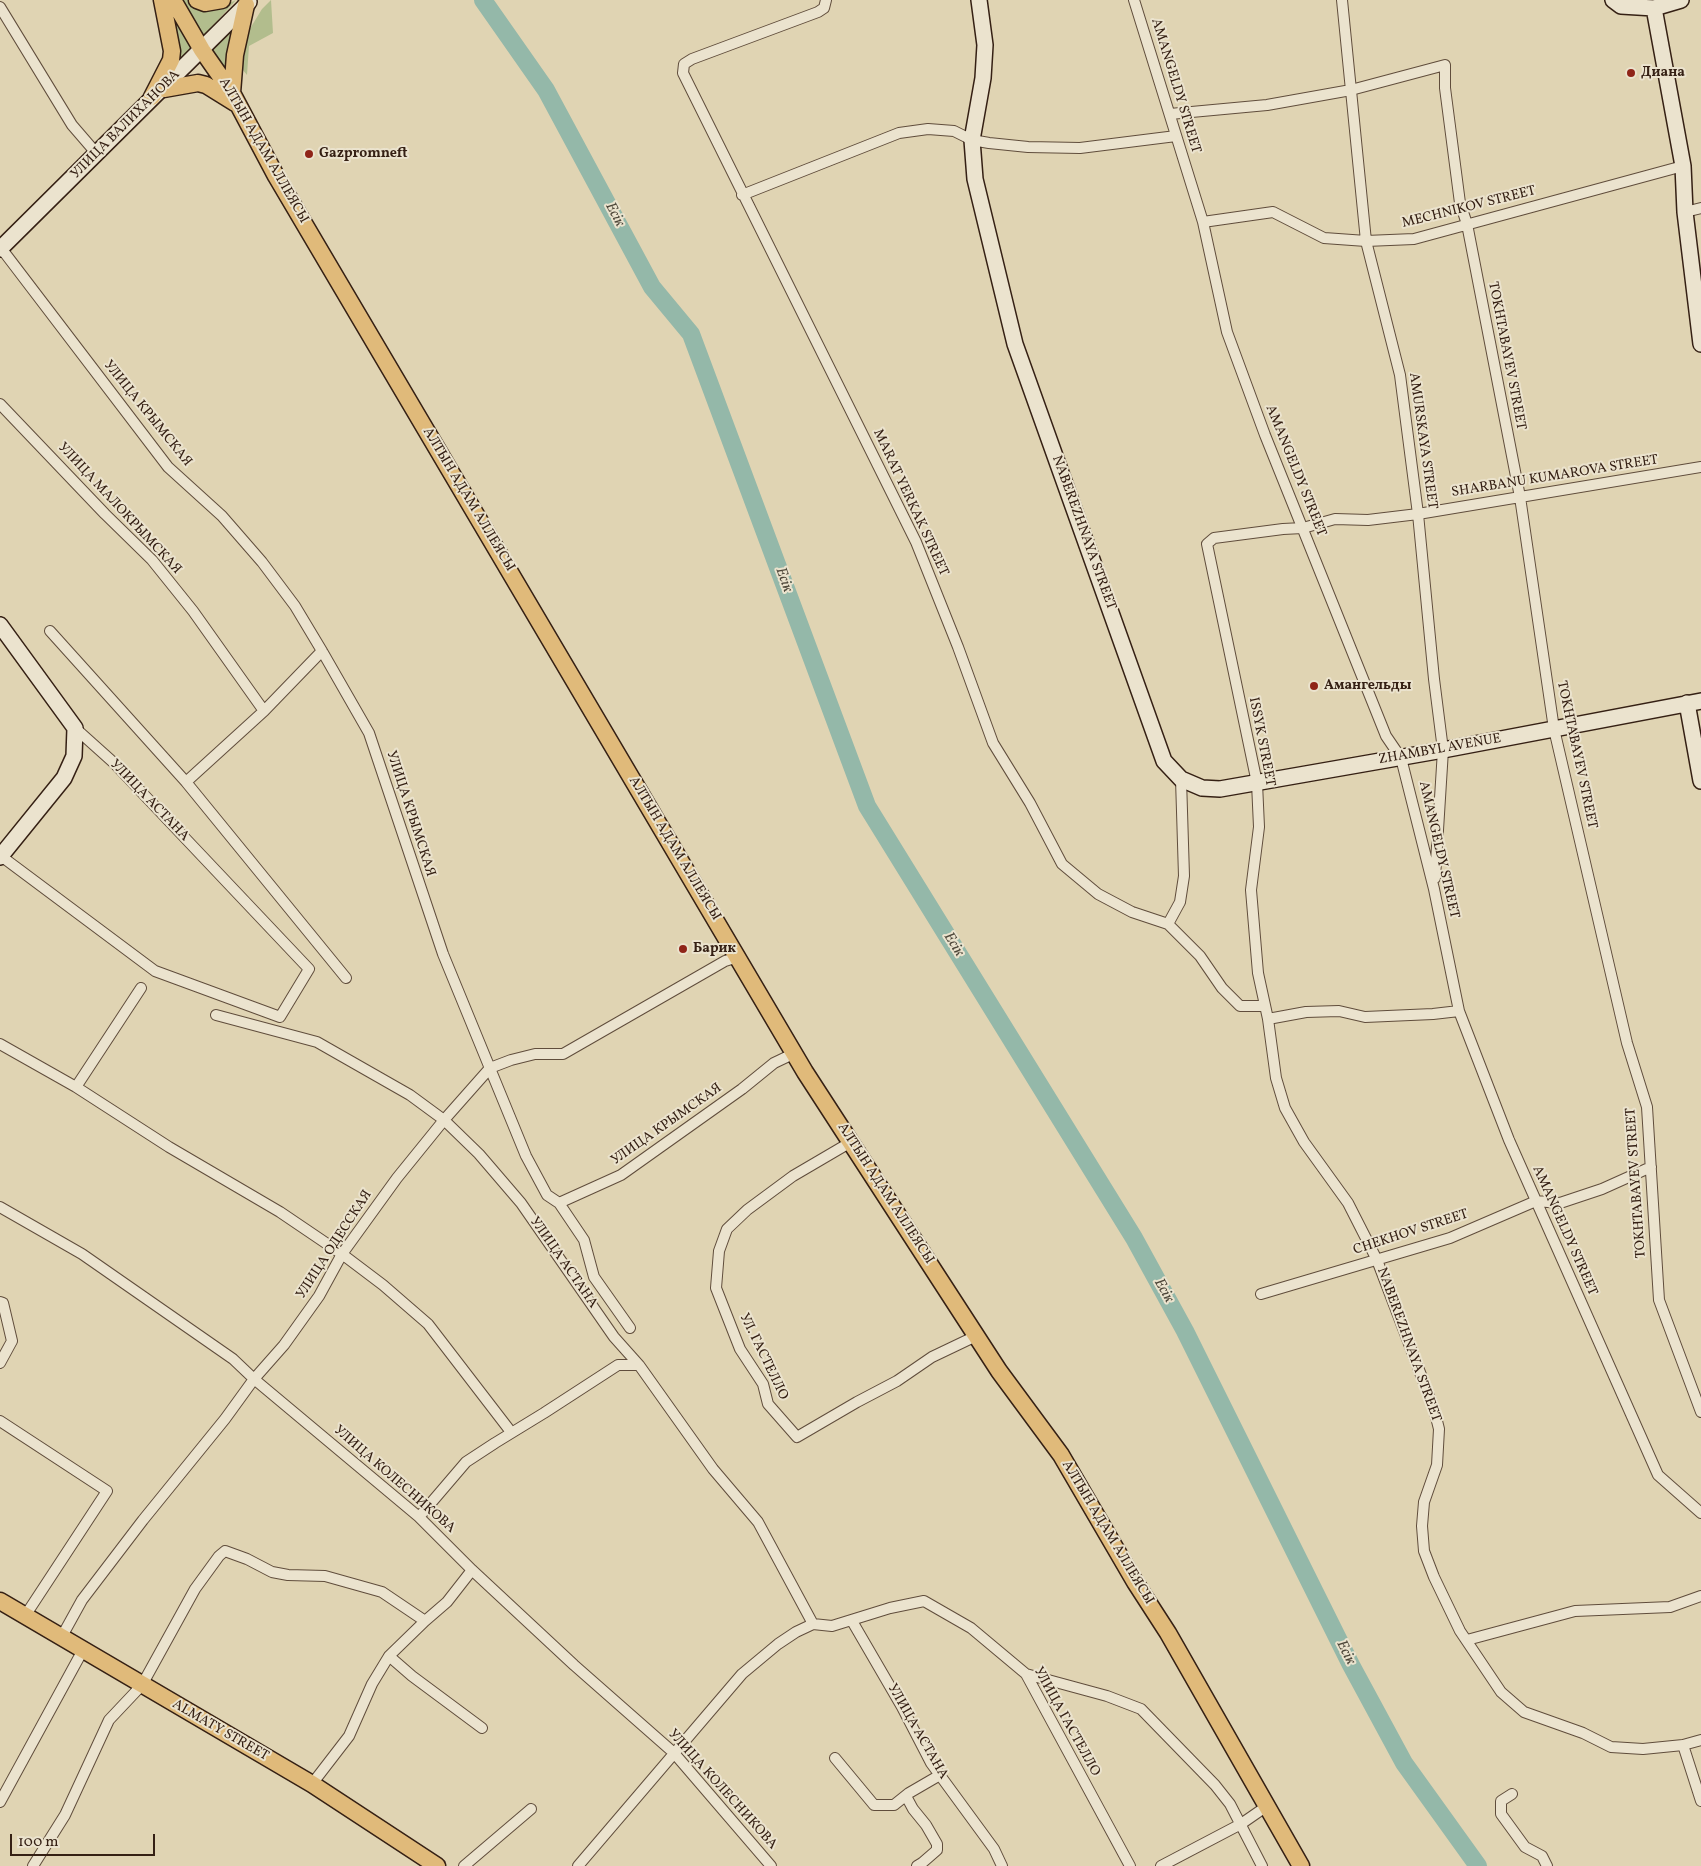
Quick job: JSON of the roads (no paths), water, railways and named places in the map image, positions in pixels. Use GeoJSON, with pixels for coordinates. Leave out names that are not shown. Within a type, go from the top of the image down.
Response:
{"type":"FeatureCollection","features":[{"type":"Feature","properties":{"kind":"main road"},"geometry":{"type":"LineString","coordinates":[[158,93],[171,60],[172,51],[162,0]]}},
{"type":"Feature","properties":{"kind":"main road","name":"АЛТЫН АДАМ АЛЛЕЯСЫ"},"geometry":{"type":"LineString","coordinates":[[172,0],[202,50],[236,99],[276,176],[794,1053],[999,1371],[1061,1455],[1135,1582],[1168,1632],[1302,1866]]}},
{"type":"Feature","properties":{"kind":"main road"},"geometry":{"type":"LineString","coordinates":[[197,0],[205,3],[222,0]]}},
{"type":"Feature","properties":{"kind":"main road"},"geometry":{"type":"LineString","coordinates":[[158,93],[198,83],[236,99],[235,55],[249,3]]}},
{"type":"Feature","properties":{"kind":"main road","name":"ALMATY STREET"},"geometry":{"type":"LineString","coordinates":[[0,1601],[312,1784],[437,1866]]}},
{"type":"Feature","properties":{"kind":"street","name":"MARAT YERKAK STREET"},"geometry":{"type":"LineString","coordinates":[[826,0],[824,8],[818,12],[692,59],[684,64],[683,73],[916,542],[958,646],[994,743],[1030,803],[1062,864],[1098,894],[1132,912],[1168,924]]}},
{"type":"Feature","properties":{"kind":"street","name":"NABEREZHNAYA STREET"},"geometry":{"type":"LineString","coordinates":[[979,0],[984,45],[984,78],[972,140],[975,179],[1016,344],[1164,761],[1181,779]]}},
{"type":"Feature","properties":{"kind":"street","name":"AMANGELDY STREET"},"geometry":{"type":"LineString","coordinates":[[1134,0],[1203,222],[1227,332],[1265,436],[1386,736],[1401,758],[1434,889],[1459,1011],[1509,1140],[1658,1475],[1701,1513]]}},
{"type":"Feature","properties":{"kind":"street","name":"AMURSKAYA STREET"},"geometry":{"type":"LineString","coordinates":[[1342,0],[1366,241],[1400,375],[1418,514],[1443,750],[1434,889]]}},
{"type":"Feature","properties":{"kind":"street"},"geometry":{"type":"LineString","coordinates":[[1613,0],[1621,6],[1654,8],[1681,0]]}},
{"type":"Feature","properties":{"kind":"street","name":"УЛИЦА ВАЛИХАНОВА"},"geometry":{"type":"LineString","coordinates":[[1,249],[249,3]]}},
{"type":"Feature","properties":{"kind":"street"},"geometry":{"type":"LineString","coordinates":[[0,7],[72,125],[97,154]]}},
{"type":"Feature","properties":{"kind":"street"},"geometry":{"type":"LineString","coordinates":[[1654,8],[1683,166],[1685,212],[1701,344]]}},
{"type":"Feature","properties":{"kind":"street","name":"TOKHTABAYEV STREET"},"geometry":{"type":"LineString","coordinates":[[1351,90],[1446,65],[1444,88],[1460,203],[1467,224],[1520,497],[1554,729],[1627,1043],[1647,1107],[1659,1300],[1701,1412]]}},
{"type":"Feature","properties":{"kind":"street"},"geometry":{"type":"LineString","coordinates":[[1170,114],[1267,105],[1351,90]]}},
{"type":"Feature","properties":{"kind":"street"},"geometry":{"type":"LineString","coordinates":[[742,195],[899,133],[928,129],[954,131],[972,140],[1028,146],[1080,148],[1176,136]]}},
{"type":"Feature","properties":{"kind":"street","name":"MECHNIKOV STREET"},"geometry":{"type":"LineString","coordinates":[[1203,222],[1273,212],[1324,238],[1366,241],[1414,239],[1683,166]]}},
{"type":"Feature","properties":{"kind":"street"},"geometry":{"type":"LineString","coordinates":[[1685,212],[1701,208]]}},
{"type":"Feature","properties":{"kind":"street","name":"УЛИЦА КРЫМСКАЯ"},"geometry":{"type":"LineString","coordinates":[[1,249],[168,466],[222,516],[262,562],[295,606],[369,733],[443,954],[526,1156],[547,1195],[558,1203],[621,1175],[742,1089],[774,1063],[794,1053]]}},
{"type":"Feature","properties":{"kind":"street","name":"УЛИЦА МАЛОКРЫМСКАЯ"},"geometry":{"type":"LineString","coordinates":[[0,404],[105,514],[152,560],[193,611],[264,711]]}},
{"type":"Feature","properties":{"kind":"street","name":"SHARBANU KUMAROVA STREET"},"geometry":{"type":"LineString","coordinates":[[1207,544],[1214,538],[1303,528],[1335,519],[1368,520],[1418,514],[1701,467]]}},
{"type":"Feature","properties":{"kind":"street","name":"ISSYK STREET"},"geometry":{"type":"LineString","coordinates":[[1207,544],[1257,783],[1259,827],[1251,890],[1258,973],[1268,1019]]}},
{"type":"Feature","properties":{"kind":"street","name":"УЛИЦА АСТАНА"},"geometry":{"type":"LineString","coordinates":[[0,625],[75,728],[114,763],[308,969],[280,1017],[271,1014],[155,971],[0,856]]}},
{"type":"Feature","properties":{"kind":"street"},"geometry":{"type":"LineString","coordinates":[[50,631],[186,782],[346,978]]}},
{"type":"Feature","properties":{"kind":"street"},"geometry":{"type":"LineString","coordinates":[[186,782],[264,711],[322,652]]}},
{"type":"Feature","properties":{"kind":"street"},"geometry":{"type":"LineString","coordinates":[[1694,702],[1701,781]]}},
{"type":"Feature","properties":{"kind":"street","name":"ZHAMBYL AVENUE"},"geometry":{"type":"LineString","coordinates":[[1181,779],[1202,788],[1220,789],[1401,758],[1694,702]]}},
{"type":"Feature","properties":{"kind":"street"},"geometry":{"type":"LineString","coordinates":[[0,856],[64,778],[74,756],[75,728]]}},
{"type":"Feature","properties":{"kind":"street"},"geometry":{"type":"LineString","coordinates":[[1181,779],[1184,876],[1180,902],[1168,924],[1200,956],[1222,988],[1240,1006],[1265,1006]]}},
{"type":"Feature","properties":{"kind":"street","name":"УЛИЦА ОДЕССКАЯ"},"geometry":{"type":"LineString","coordinates":[[61,1638],[82,1600],[143,1520],[225,1419],[254,1379],[284,1344],[319,1296],[342,1254],[397,1178],[444,1120],[490,1068],[535,1054],[563,1054],[725,961],[738,957]]}},
{"type":"Feature","properties":{"kind":"street"},"geometry":{"type":"LineString","coordinates":[[76,1087],[141,988]]}},
{"type":"Feature","properties":{"kind":"street"},"geometry":{"type":"LineString","coordinates":[[1268,1019],[1306,1012],[1339,1012],[1365,1017],[1459,1011]]}},
{"type":"Feature","properties":{"kind":"street","name":"УЛИЦА АСТАНА"},"geometry":{"type":"LineString","coordinates":[[216,1015],[316,1042],[410,1095],[444,1120],[479,1154],[521,1204],[614,1337],[639,1365],[713,1470],[758,1522],[813,1624]]}},
{"type":"Feature","properties":{"kind":"street","name":"NABEREZHNAYA STREET"},"geometry":{"type":"LineString","coordinates":[[1268,1019],[1276,1078],[1286,1108],[1304,1142],[1348,1203],[1377,1260],[1434,1409],[1438,1429],[1438,1465],[1424,1502],[1422,1526],[1424,1551],[1443,1600],[1460,1632],[1501,1692],[1524,1712],[1583,1733],[1611,1747],[1643,1749],[1683,1745],[1701,1740]]}},
{"type":"Feature","properties":{"kind":"street"},"geometry":{"type":"LineString","coordinates":[[0,1044],[76,1087],[168,1146],[280,1212],[342,1254],[383,1285],[428,1324],[511,1432]]}},
{"type":"Feature","properties":{"kind":"street","name":"УЛ. ГАСТЕЛЛО"},"geometry":{"type":"LineString","coordinates":[[851,1142],[793,1176],[747,1210],[727,1229],[719,1251],[716,1288],[740,1349],[762,1384],[768,1404],[797,1437],[897,1381],[932,1357],[976,1336]]}},
{"type":"Feature","properties":{"kind":"street","name":"CHEKHOV STREET"},"geometry":{"type":"LineString","coordinates":[[1262,1294],[1450,1238],[1536,1201],[1560,1203],[1602,1189],[1651,1167]]}},
{"type":"Feature","properties":{"kind":"street"},"geometry":{"type":"LineString","coordinates":[[558,1203],[584,1240],[594,1277],[630,1328]]}},
{"type":"Feature","properties":{"kind":"street","name":"УЛИЦА КОЛЕСНИКОВА"},"geometry":{"type":"LineString","coordinates":[[0,1207],[82,1254],[233,1359],[254,1379],[420,1517],[472,1570],[574,1665],[674,1754],[771,1866]]}},
{"type":"Feature","properties":{"kind":"street"},"geometry":{"type":"LineString","coordinates":[[0,1302],[3,1303],[12,1341],[0,1363]]}},
{"type":"Feature","properties":{"kind":"street"},"geometry":{"type":"LineString","coordinates":[[420,1517],[466,1462],[618,1365],[639,1365]]}},
{"type":"Feature","properties":{"kind":"street"},"geometry":{"type":"LineString","coordinates":[[0,1422],[107,1491],[25,1616]]}},
{"type":"Feature","properties":{"kind":"street"},"geometry":{"type":"LineString","coordinates":[[33,1866],[65,1815],[109,1720],[142,1686],[195,1589],[219,1556],[225,1551],[247,1559],[272,1572],[288,1575],[325,1576],[382,1592],[425,1621]]}},
{"type":"Feature","properties":{"kind":"street"},"geometry":{"type":"LineString","coordinates":[[312,1784],[349,1736],[372,1684],[389,1656],[447,1602],[472,1570]]}},
{"type":"Feature","properties":{"kind":"street"},"geometry":{"type":"LineString","coordinates":[[1467,1640],[1575,1611],[1670,1607],[1701,1596]]}},
{"type":"Feature","properties":{"kind":"street","name":"УЛИЦА ГАСТЕЛЛО"},"geometry":{"type":"LineString","coordinates":[[852,1621],[890,1608],[924,1601],[971,1628],[1026,1674],[1130,1866]]}},
{"type":"Feature","properties":{"kind":"street"},"geometry":{"type":"LineString","coordinates":[[578,1866],[742,1674],[778,1644],[813,1624],[832,1626],[852,1621]]}},
{"type":"Feature","properties":{"kind":"street","name":"УЛИЦА АСТАНА"},"geometry":{"type":"LineString","coordinates":[[852,1621],[902,1707],[931,1763],[994,1849],[1002,1866]]}},
{"type":"Feature","properties":{"kind":"street"},"geometry":{"type":"LineString","coordinates":[[0,1802],[83,1650]]}},
{"type":"Feature","properties":{"kind":"street"},"geometry":{"type":"LineString","coordinates":[[389,1656],[412,1676],[482,1728]]}},
{"type":"Feature","properties":{"kind":"street"},"geometry":{"type":"LineString","coordinates":[[1026,1674],[1107,1696],[1141,1709],[1215,1785],[1230,1804],[1262,1866]]}},
{"type":"Feature","properties":{"kind":"street"},"geometry":{"type":"LineString","coordinates":[[1683,1745],[1701,1800]]}},
{"type":"Feature","properties":{"kind":"street"},"geometry":{"type":"LineString","coordinates":[[835,1758],[874,1805],[894,1805],[940,1776]]}},
{"type":"Feature","properties":{"kind":"street"},"geometry":{"type":"LineString","coordinates":[[1512,1794],[1502,1801],[1501,1814],[1525,1847],[1542,1856],[1547,1866]]}},
{"type":"Feature","properties":{"kind":"street"},"geometry":{"type":"LineString","coordinates":[[906,1796],[937,1844],[937,1850],[922,1864],[916,1866]]}},
{"type":"Feature","properties":{"kind":"street"},"geometry":{"type":"LineString","coordinates":[[1161,1866],[1240,1824],[1268,1806]]}},
{"type":"Feature","properties":{"kind":"street"},"geometry":{"type":"LineString","coordinates":[[464,1866],[531,1809]]}},
{"type":"Feature","properties":{"kind":"waterway","name":"Есік"},"geometry":{"type":"LineString","coordinates":[[483,0],[546,90],[652,287],[691,334],[867,806],[1134,1238],[1185,1331],[1351,1665],[1404,1763],[1478,1866]]}},
{"type":"Feature","properties":{"kind":"place","name":"Диана"},"geometry":{"type":"Point","coordinates":[1631,73]}},
{"type":"Feature","properties":{"kind":"place","name":"Gazpromneft"},"geometry":{"type":"Point","coordinates":[309,154]}},
{"type":"Feature","properties":{"kind":"place","name":"Амангельды"},"geometry":{"type":"Point","coordinates":[1314,686]}},
{"type":"Feature","properties":{"kind":"place","name":"Барик"},"geometry":{"type":"Point","coordinates":[683,949]}}]}
